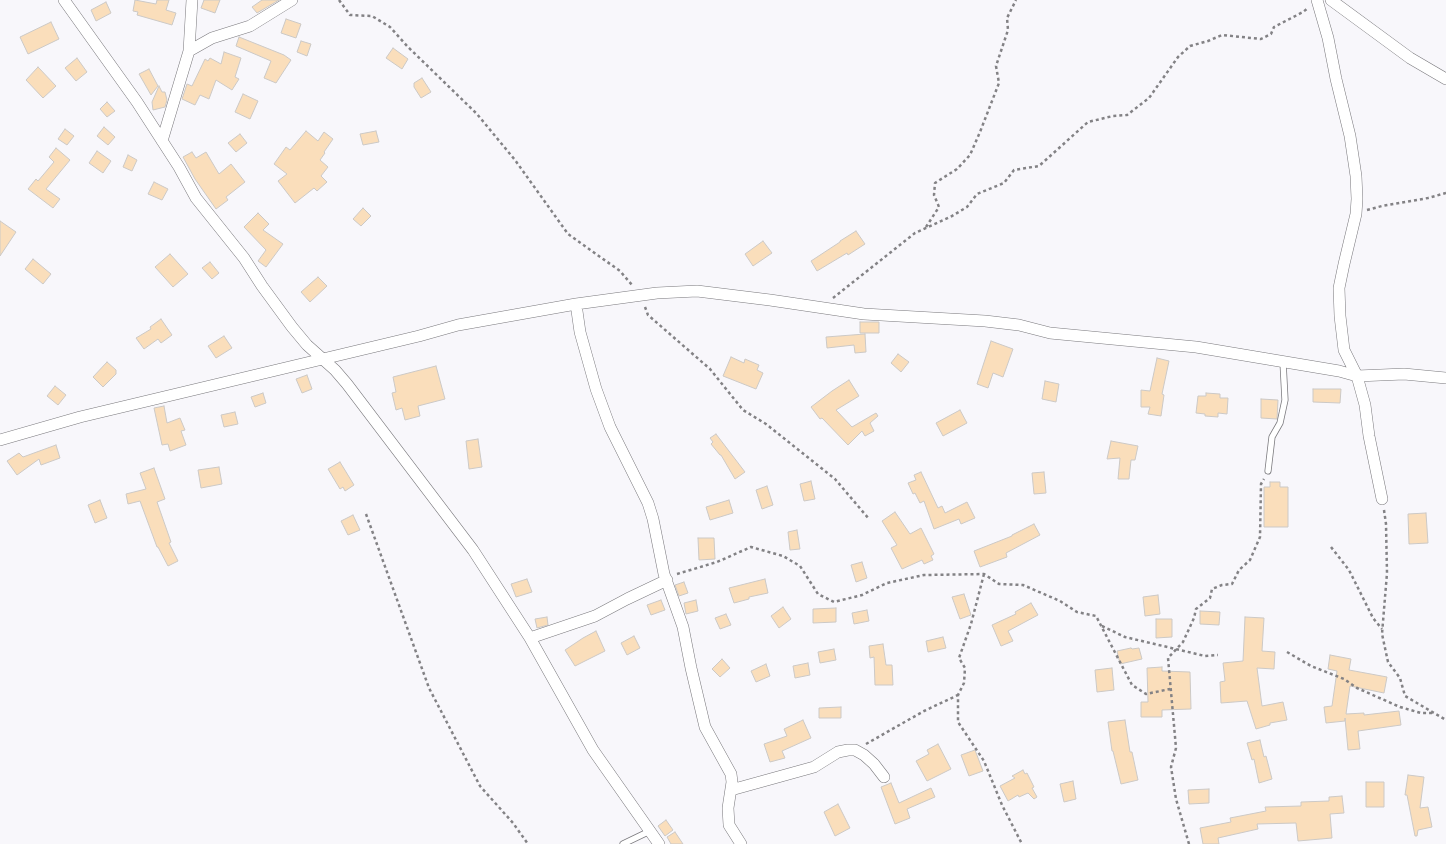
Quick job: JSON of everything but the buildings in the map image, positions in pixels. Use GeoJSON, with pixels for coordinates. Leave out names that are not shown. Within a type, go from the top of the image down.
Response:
{"type":"FeatureCollection","features":[{"type":"Feature","properties":{"kind":"street"},"geometry":{"type":"LineString","coordinates":[[64,0],[137,102],[179,167],[196,198],[244,258],[262,286],[292,327],[307,345],[335,370],[347,384],[473,550],[530,638],[593,750],[659,844]]}},
{"type":"Feature","properties":{"kind":"street"},"geometry":{"type":"LineString","coordinates":[[162,141],[189,51],[192,0]]}},
{"type":"Feature","properties":{"kind":"street"},"geometry":{"type":"LineString","coordinates":[[189,51],[212,38],[250,26],[292,0]]}},
{"type":"Feature","properties":{"kind":"street"},"geometry":{"type":"LineString","coordinates":[[1332,0],[1410,58],[1446,79]]}},
{"type":"Feature","properties":{"kind":"street"},"geometry":{"type":"LineString","coordinates":[[1313,3],[1328,38],[1354,158],[1357,199],[1356,214],[1339,288],[1340,316],[1344,350],[1357,376],[1365,405],[1369,436],[1382,499]]}},
{"type":"Feature","properties":{"kind":"street"},"geometry":{"type":"LineString","coordinates":[[0,440],[80,417],[322,358],[412,338],[458,325],[576,304],[697,291],[726,293],[864,314],[985,321],[1019,325],[1050,333],[1196,348],[1339,371],[1357,376],[1404,374],[1446,378]]}},
{"type":"Feature","properties":{"kind":"street"},"geometry":{"type":"LineString","coordinates":[[576,304],[580,332],[596,388],[610,427],[648,503],[653,519],[666,577],[683,627],[700,712],[705,727],[731,774],[732,782],[728,808],[730,825],[741,844]]}},
{"type":"Feature","properties":{"kind":"street"},"geometry":{"type":"LineString","coordinates":[[530,638],[595,616],[666,577]]}},
{"type":"Feature","properties":{"kind":"street"},"geometry":{"type":"LineString","coordinates":[[731,790],[814,767],[838,752],[848,750],[855,750],[864,755],[874,764],[884,777]]}},
{"type":"Feature","properties":{"kind":"lane"},"geometry":{"type":"LineString","coordinates":[[1268,471],[1272,437],[1280,423],[1285,400],[1283,362]]}},
{"type":"Feature","properties":{"kind":"lane"},"geometry":{"type":"LineString","coordinates":[[623,844],[650,831]]}},
{"type":"Feature","properties":{"kind":"path"},"geometry":{"type":"LineString","coordinates":[[339,0],[350,15],[372,16],[390,27],[408,47],[477,114],[515,160],[568,234],[620,271],[640,296],[648,315],[710,370],[743,410],[766,424],[835,479],[869,519]]}},
{"type":"Feature","properties":{"kind":"path"},"geometry":{"type":"LineString","coordinates":[[925,228],[939,207],[934,196],[935,183],[957,169],[970,155],[980,132],[999,83],[996,66],[1008,30],[1007,18],[1016,0]]}},
{"type":"Feature","properties":{"kind":"path"},"geometry":{"type":"LineString","coordinates":[[826,308],[830,300],[850,283],[915,233],[952,216],[967,207],[977,194],[1004,183],[1014,170],[1039,166],[1088,122],[1113,116],[1127,116],[1149,98],[1178,57],[1190,46],[1222,35],[1261,39],[1272,34],[1274,27],[1303,12],[1313,3]]}},
{"type":"Feature","properties":{"kind":"path"},"geometry":{"type":"LineString","coordinates":[[1356,214],[1382,206],[1428,198],[1446,193]]}},
{"type":"Feature","properties":{"kind":"path"},"geometry":{"type":"LineString","coordinates":[[1189,844],[1176,799],[1171,767],[1176,748],[1168,658],[1183,642],[1194,618],[1196,609],[1210,598],[1212,589],[1222,585],[1232,584],[1239,570],[1250,560],[1260,537],[1261,484],[1268,471]]}},
{"type":"Feature","properties":{"kind":"path"},"geometry":{"type":"LineString","coordinates":[[1382,499],[1386,524],[1387,573],[1382,634],[1388,662],[1400,678],[1405,696],[1446,720]]}},
{"type":"Feature","properties":{"kind":"path"},"geometry":{"type":"LineString","coordinates":[[366,514],[429,688],[480,786],[513,823],[528,844]]}},
{"type":"Feature","properties":{"kind":"path"},"geometry":{"type":"LineString","coordinates":[[666,577],[717,562],[751,547],[783,556],[800,566],[818,594],[834,602],[862,595],[887,583],[924,575],[984,574],[999,584],[1023,585],[1060,601],[1077,612],[1096,616],[1132,685],[1146,694],[1170,689]]}},
{"type":"Feature","properties":{"kind":"path"},"geometry":{"type":"LineString","coordinates":[[1331,547],[1349,570],[1373,618],[1383,629]]}},
{"type":"Feature","properties":{"kind":"path"},"geometry":{"type":"LineString","coordinates":[[984,574],[971,624],[958,658],[965,668],[964,683],[958,695],[958,722],[984,761],[1002,804],[1022,844]]}},
{"type":"Feature","properties":{"kind":"path"},"geometry":{"type":"LineString","coordinates":[[1102,626],[1125,637],[1205,656],[1218,656]]}},
{"type":"Feature","properties":{"kind":"path"},"geometry":{"type":"LineString","coordinates":[[1287,652],[1311,666],[1344,679],[1358,688],[1400,707],[1421,713],[1433,713]]}},
{"type":"Feature","properties":{"kind":"path"},"geometry":{"type":"LineString","coordinates":[[855,750],[924,711],[958,695]]}}]}
